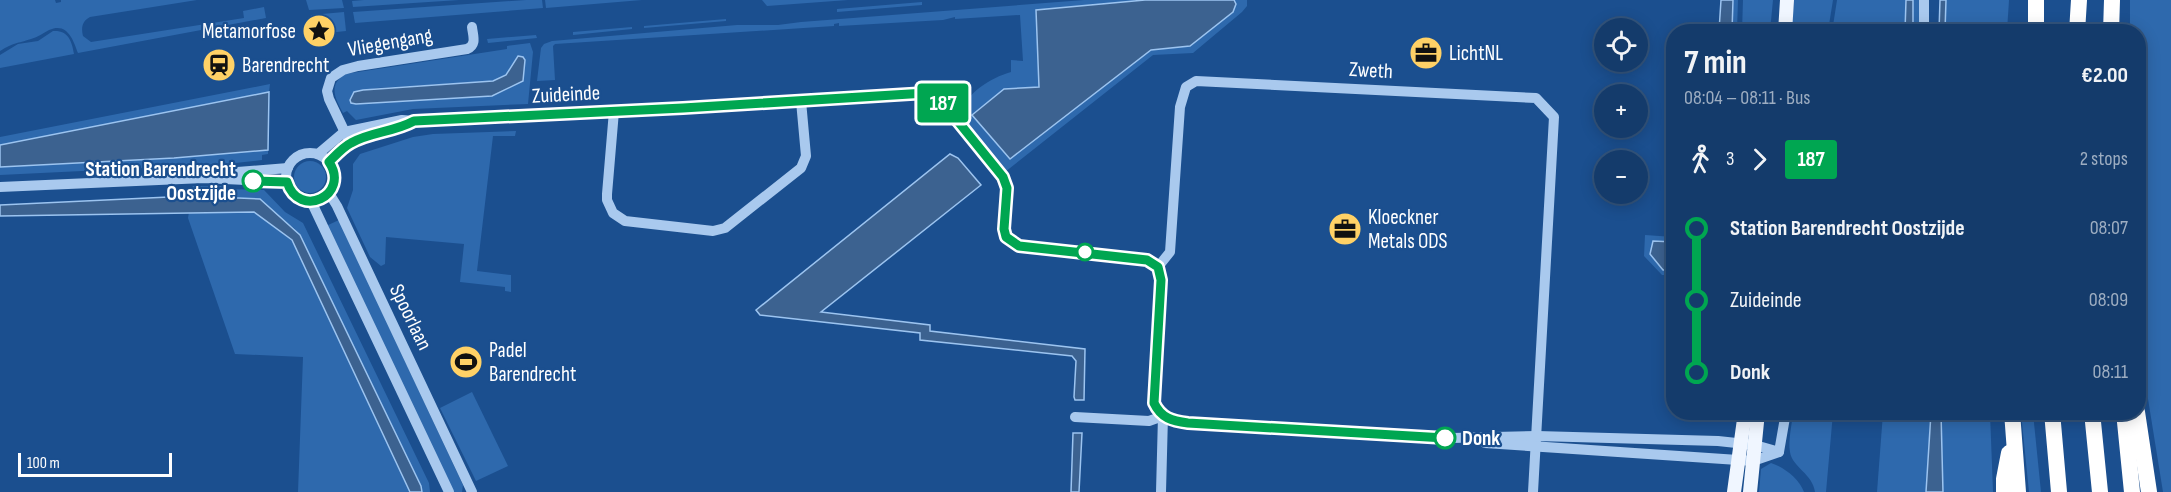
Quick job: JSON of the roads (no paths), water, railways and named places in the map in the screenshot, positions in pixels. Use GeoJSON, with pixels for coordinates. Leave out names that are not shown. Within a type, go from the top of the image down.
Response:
{"type":"FeatureCollection","features":[{"type":"Feature","properties":{"kind":"highway"},"geometry":{"type":"LineString","coordinates":[[2035,24],[2036,0]]}},
{"type":"Feature","properties":{"kind":"highway"},"geometry":{"type":"LineString","coordinates":[[2078,24],[2079,0]]}},
{"type":"Feature","properties":{"kind":"highway"},"geometry":{"type":"LineString","coordinates":[[2111,24],[2112,0]]}},
{"type":"Feature","properties":{"kind":"highway"},"geometry":{"type":"LineString","coordinates":[[2012,420],[2018,492]]}},
{"type":"Feature","properties":{"kind":"highway"},"geometry":{"type":"LineString","coordinates":[[2053,420],[2059,492]]}},
{"type":"Feature","properties":{"kind":"highway"},"geometry":{"type":"LineString","coordinates":[[2093,420],[2100,492]]}},
{"type":"Feature","properties":{"kind":"highway"},"geometry":{"type":"LineString","coordinates":[[2125,420],[2132,492]]}},
{"type":"Feature","properties":{"kind":"highway"},"geometry":{"type":"LineString","coordinates":[[2138,420],[2149,492]]}},
{"type":"Feature","properties":{"kind":"highway"},"geometry":{"type":"LineString","coordinates":[[2004,492],[2004,479],[2013,431]]}},
{"type":"Feature","properties":{"kind":"main road"},"geometry":{"type":"LineString","coordinates":[[1786,24],[1787,0]]}},
{"type":"Feature","properties":{"kind":"main road"},"geometry":{"type":"LineString","coordinates":[[1734,492],[1744,420]]}},
{"type":"Feature","properties":{"kind":"main road"},"geometry":{"type":"LineString","coordinates":[[1750,492],[1757,420]]}},
{"type":"Feature","properties":{"kind":"street"},"geometry":{"type":"LineString","coordinates":[[1923,24],[1924,0]]}},
{"type":"Feature","properties":{"kind":"street","name":"Vliegengang"},"geometry":{"type":"LineString","coordinates":[[350,143],[327,91],[331,78],[336,73],[358,66],[467,49],[474,41],[472,27]]}},
{"type":"Feature","properties":{"kind":"street","name":"Zweth"},"geometry":{"type":"LineString","coordinates":[[1158,267],[1170,252],[1180,107],[1186,87],[1196,81],[1536,98],[1554,117],[1533,492]]}},
{"type":"Feature","properties":{"kind":"street","name":"Zuideinde"},"geometry":{"type":"LineString","coordinates":[[344,132],[402,120],[519,116],[926,93],[939,98],[1003,177],[1007,188],[1004,229],[1006,237],[1012,242],[1019,246],[1147,260],[1158,267]]}},
{"type":"Feature","properties":{"kind":"street","name":"Zuideinde"},"geometry":{"type":"LineString","coordinates":[[614,111],[606,194],[613,213],[625,221],[713,231],[725,228],[801,168],[806,156],[801,100]]}},
{"type":"Feature","properties":{"kind":"street"},"geometry":{"type":"LineString","coordinates":[[329,162],[350,143],[405,126],[414,121]]}},
{"type":"Feature","properties":{"kind":"street"},"geometry":{"type":"LineString","coordinates":[[318,154],[344,132]]}},
{"type":"Feature","properties":{"kind":"street"},"geometry":{"type":"LineString","coordinates":[[307,153],[318,154],[329,162],[334,177],[329,193],[321,199],[311,201],[295,196],[287,182],[288,168],[294,159],[307,153]]}},
{"type":"Feature","properties":{"kind":"street"},"geometry":{"type":"LineString","coordinates":[[204,178],[226,173],[288,168]]}},
{"type":"Feature","properties":{"kind":"street"},"geometry":{"type":"LineString","coordinates":[[0,188],[204,178],[287,182]]}},
{"type":"Feature","properties":{"kind":"street","name":"Spoorlaan"},"geometry":{"type":"LineString","coordinates":[[329,193],[472,492]]}},
{"type":"Feature","properties":{"kind":"street","name":"Spoorlaan"},"geometry":{"type":"LineString","coordinates":[[311,201],[449,492]]}},
{"type":"Feature","properties":{"kind":"street"},"geometry":{"type":"LineString","coordinates":[[1158,267],[1161,280],[1154,403],[1158,411],[1172,422],[1452,438],[1535,448],[1753,461],[1779,452]]}},
{"type":"Feature","properties":{"kind":"street"},"geometry":{"type":"LineString","coordinates":[[1075,417],[1149,421],[1163,416]]}},
{"type":"Feature","properties":{"kind":"street"},"geometry":{"type":"LineString","coordinates":[[1161,492],[1163,416]]}},
{"type":"Feature","properties":{"kind":"street"},"geometry":{"type":"LineString","coordinates":[[1779,452],[1785,420]]}},
{"type":"Feature","properties":{"kind":"street"},"geometry":{"type":"LineString","coordinates":[[1452,438],[1536,436],[1655,438],[1740,443],[1779,452]]}},
{"type":"Feature","properties":{"kind":"place","name":"Metamorfose"},"geometry":{"type":"Point","coordinates":[319,31]}},
{"type":"Feature","properties":{"kind":"place","name":"LichtNL"},"geometry":{"type":"Point","coordinates":[1426,53]}},
{"type":"Feature","properties":{"kind":"place","name":"Barendrecht"},"geometry":{"type":"Point","coordinates":[219,65]}},
{"type":"Feature","properties":{"kind":"place","name":"Station Barendrecht Oostzijde"},"geometry":{"type":"Point","coordinates":[253,181]}},
{"type":"Feature","properties":{"kind":"place","name":"Kloeckner Metals ODS"},"geometry":{"type":"Point","coordinates":[1345,229]}},
{"type":"Feature","properties":{"kind":"place","name":"Padel Barendrecht"},"geometry":{"type":"Point","coordinates":[466,362]}},
{"type":"Feature","properties":{"kind":"place","name":"Donk"},"geometry":{"type":"Point","coordinates":[1445,438]}}]}
